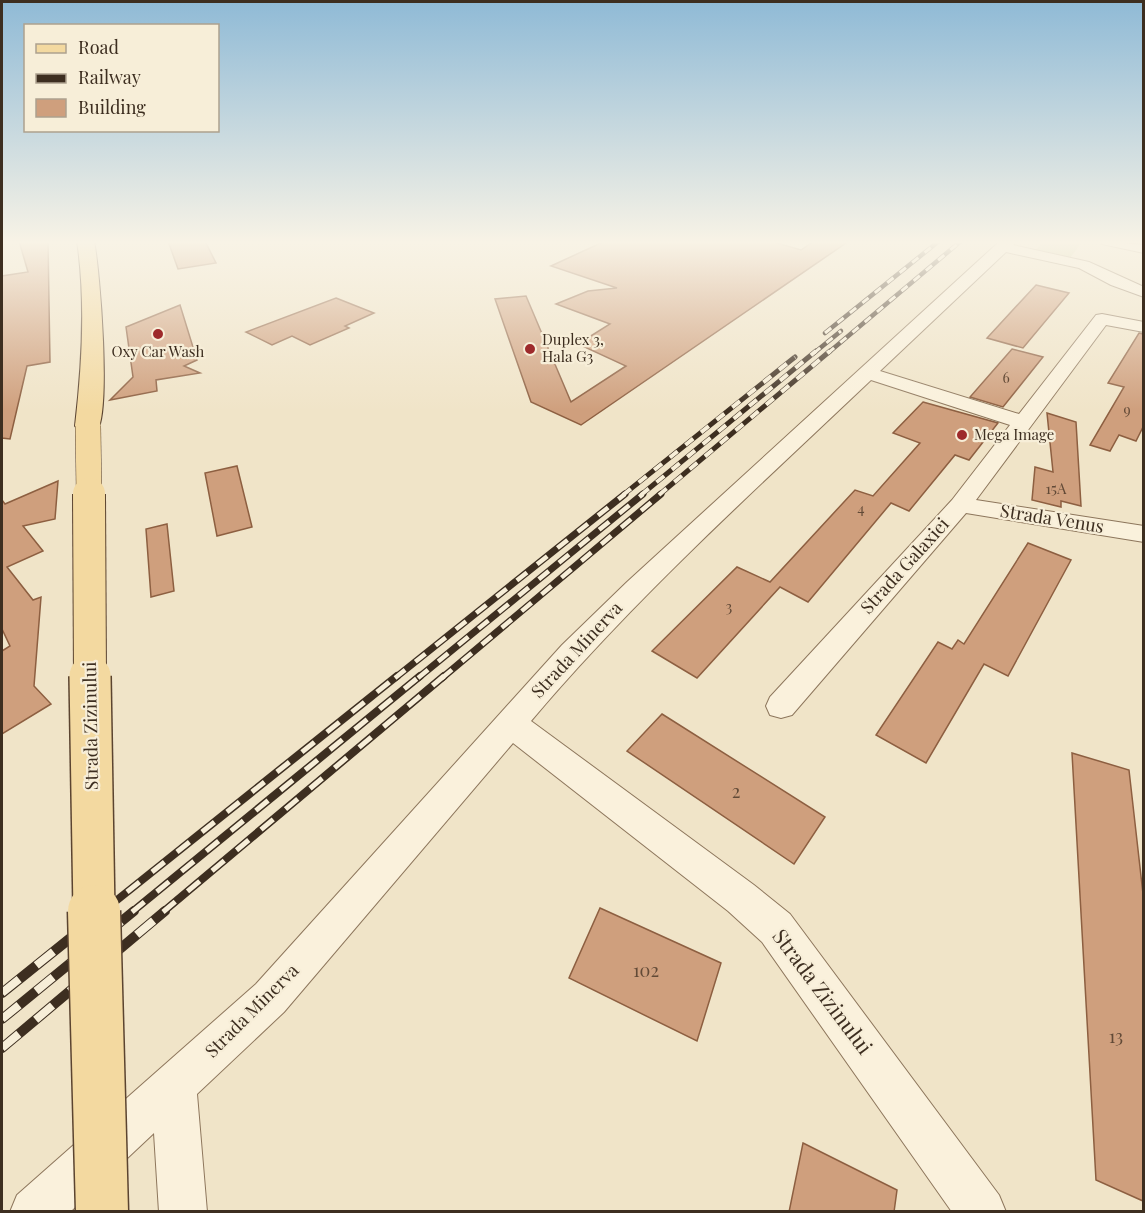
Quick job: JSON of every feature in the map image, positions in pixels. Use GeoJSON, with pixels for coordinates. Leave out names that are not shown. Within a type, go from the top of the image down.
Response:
{"type":"FeatureCollection","features":[{"type":"Feature","properties":{"kind":"main road","name":"Strada Zizinului"},"geometry":{"type":"LineString","coordinates":[[90,298],[91,388],[88,426],[93,852],[102,1212]]}},
{"type":"Feature","properties":{"kind":"street","name":"Strada Minerva"},"geometry":{"type":"LineString","coordinates":[[34,1212],[174,1088],[270,998],[572,653],[636,588],[870,374],[950,298]]}},
{"type":"Feature","properties":{"kind":"street","name":"Strada Galaxiei"},"geometry":{"type":"LineString","coordinates":[[780,706],[960,505],[1102,319],[1143,327]]}},
{"type":"Feature","properties":{"kind":"street"},"geometry":{"type":"LineString","coordinates":[[870,374],[1024,423]]}},
{"type":"Feature","properties":{"kind":"street","name":"Strada Venus"},"geometry":{"type":"LineString","coordinates":[[960,505],[1143,534]]}},
{"type":"Feature","properties":{"kind":"street","name":"Strada Zizinului"},"geometry":{"type":"LineString","coordinates":[[510,723],[732,891],[776,928],[982,1212]]}},
{"type":"Feature","properties":{"kind":"street"},"geometry":{"type":"LineString","coordinates":[[174,1088],[183,1212]]}},
{"type":"Feature","properties":{"kind":"building"},"geometry":{"type":"Polygon","coordinates":[[[2,298],[49,298],[50,362],[27,366],[10,439],[2,438],[2,298]]]}},
{"type":"Feature","properties":{"kind":"building"},"geometry":{"type":"Polygon","coordinates":[[[336,298],[374,313],[345,326],[349,328],[310,345],[292,336],[272,345],[246,332],[336,298]]]}},
{"type":"Feature","properties":{"kind":"building"},"geometry":{"type":"Polygon","coordinates":[[[527,298],[571,402],[626,366],[578,344],[610,324],[556,304],[572,298],[767,298],[581,425],[531,402],[495,299],[527,298]]]}},
{"type":"Feature","properties":{"kind":"building"},"geometry":{"type":"Polygon","coordinates":[[[1024,298],[1065,298],[1023,348],[987,338],[1024,298]]]}},
{"type":"Feature","properties":{"kind":"building"},"geometry":{"type":"Polygon","coordinates":[[[180,305],[197,360],[184,366],[200,373],[156,380],[157,391],[110,400],[133,377],[126,327],[180,305]]]}},
{"type":"Feature","properties":{"kind":"building"},"geometry":{"type":"Polygon","coordinates":[[[1139,333],[1143,334],[1143,427],[1136,441],[1119,435],[1110,451],[1090,445],[1124,387],[1108,383],[1139,333]]]}},
{"type":"Feature","properties":{"kind":"building"},"geometry":{"type":"Polygon","coordinates":[[[1012,349],[1043,357],[1003,407],[970,397],[1012,349]]]}},
{"type":"Feature","properties":{"kind":"building"},"geometry":{"type":"Polygon","coordinates":[[[923,402],[998,423],[969,460],[955,455],[909,511],[891,503],[808,602],[780,587],[697,678],[652,651],[737,567],[770,582],[855,490],[873,496],[920,443],[893,433],[923,402]]]}},
{"type":"Feature","properties":{"kind":"building"},"geometry":{"type":"Polygon","coordinates":[[[1047,413],[1076,422],[1081,506],[1061,501],[1061,507],[1032,500],[1035,467],[1053,472],[1047,413]]]}},
{"type":"Feature","properties":{"kind":"building"},"geometry":{"type":"Polygon","coordinates":[[[237,466],[252,527],[217,536],[205,473],[237,466]]]}},
{"type":"Feature","properties":{"kind":"building"},"geometry":{"type":"Polygon","coordinates":[[[58,481],[55,519],[23,526],[43,551],[7,567],[33,600],[41,597],[34,686],[51,704],[2,734],[2,651],[10,646],[2,629],[2,500],[5,504],[58,481]]]}},
{"type":"Feature","properties":{"kind":"building"},"geometry":{"type":"Polygon","coordinates":[[[167,524],[174,591],[151,597],[146,529],[167,524]]]}},
{"type":"Feature","properties":{"kind":"building"},"geometry":{"type":"Polygon","coordinates":[[[1028,543],[1071,560],[1008,676],[984,664],[926,763],[876,735],[938,642],[952,649],[958,640],[964,644],[1028,543]]]}},
{"type":"Feature","properties":{"kind":"building"},"geometry":{"type":"Polygon","coordinates":[[[662,714],[825,817],[794,864],[627,751],[662,714]]]}},
{"type":"Feature","properties":{"kind":"building"},"geometry":{"type":"Polygon","coordinates":[[[1072,753],[1129,770],[1143,894],[1143,1201],[1096,1180],[1072,753]]]}},
{"type":"Feature","properties":{"kind":"building"},"geometry":{"type":"Polygon","coordinates":[[[600,908],[721,963],[697,1041],[569,978],[600,908]]]}},
{"type":"Feature","properties":{"kind":"building"},"geometry":{"type":"Polygon","coordinates":[[[803,1143],[897,1190],[894,1212],[789,1212],[803,1143]]]}},
{"type":"Feature","properties":{"kind":"railway"},"geometry":{"type":"LineString","coordinates":[[825,333],[869,298]]}},
{"type":"Feature","properties":{"kind":"railway"},"geometry":{"type":"LineString","coordinates":[[828,353],[894,298]]}},
{"type":"Feature","properties":{"kind":"railway"},"geometry":{"type":"LineString","coordinates":[[814,353],[841,331]]}},
{"type":"Feature","properties":{"kind":"railway"},"geometry":{"type":"LineString","coordinates":[[641,495],[816,351]]}},
{"type":"Feature","properties":{"kind":"railway"},"geometry":{"type":"LineString","coordinates":[[659,495],[830,351]]}},
{"type":"Feature","properties":{"kind":"railway"},"geometry":{"type":"LineString","coordinates":[[623,495],[795,357]]}},
{"type":"Feature","properties":{"kind":"railway"},"geometry":{"type":"LineString","coordinates":[[395,678],[625,494]]}},
{"type":"Feature","properties":{"kind":"railway"},"geometry":{"type":"LineString","coordinates":[[418,678],[643,494]]}},
{"type":"Feature","properties":{"kind":"railway"},"geometry":{"type":"LineString","coordinates":[[442,678],[661,494]]}},
{"type":"Feature","properties":{"kind":"railway"},"geometry":{"type":"LineString","coordinates":[[102,912],[397,676]]}},
{"type":"Feature","properties":{"kind":"railway"},"geometry":{"type":"LineString","coordinates":[[132,912],[420,676]]}},
{"type":"Feature","properties":{"kind":"railway"},"geometry":{"type":"LineString","coordinates":[[163,912],[444,676]]}},
{"type":"Feature","properties":{"kind":"railway"},"geometry":{"type":"LineString","coordinates":[[2,993],[104,911]]}},
{"type":"Feature","properties":{"kind":"railway"},"geometry":{"type":"LineString","coordinates":[[2,1019],[134,911]]}},
{"type":"Feature","properties":{"kind":"railway"},"geometry":{"type":"LineString","coordinates":[[2,1048],[165,911]]}},
{"type":"Feature","properties":{"kind":"place","name":"Oxy Car Wash"},"geometry":{"type":"Point","coordinates":[158,334]}},
{"type":"Feature","properties":{"kind":"place","name":"Duplex 3, Hala G3"},"geometry":{"type":"Point","coordinates":[530,349]}},
{"type":"Feature","properties":{"kind":"place","name":"Mega Image"},"geometry":{"type":"Point","coordinates":[962,435]}}]}
